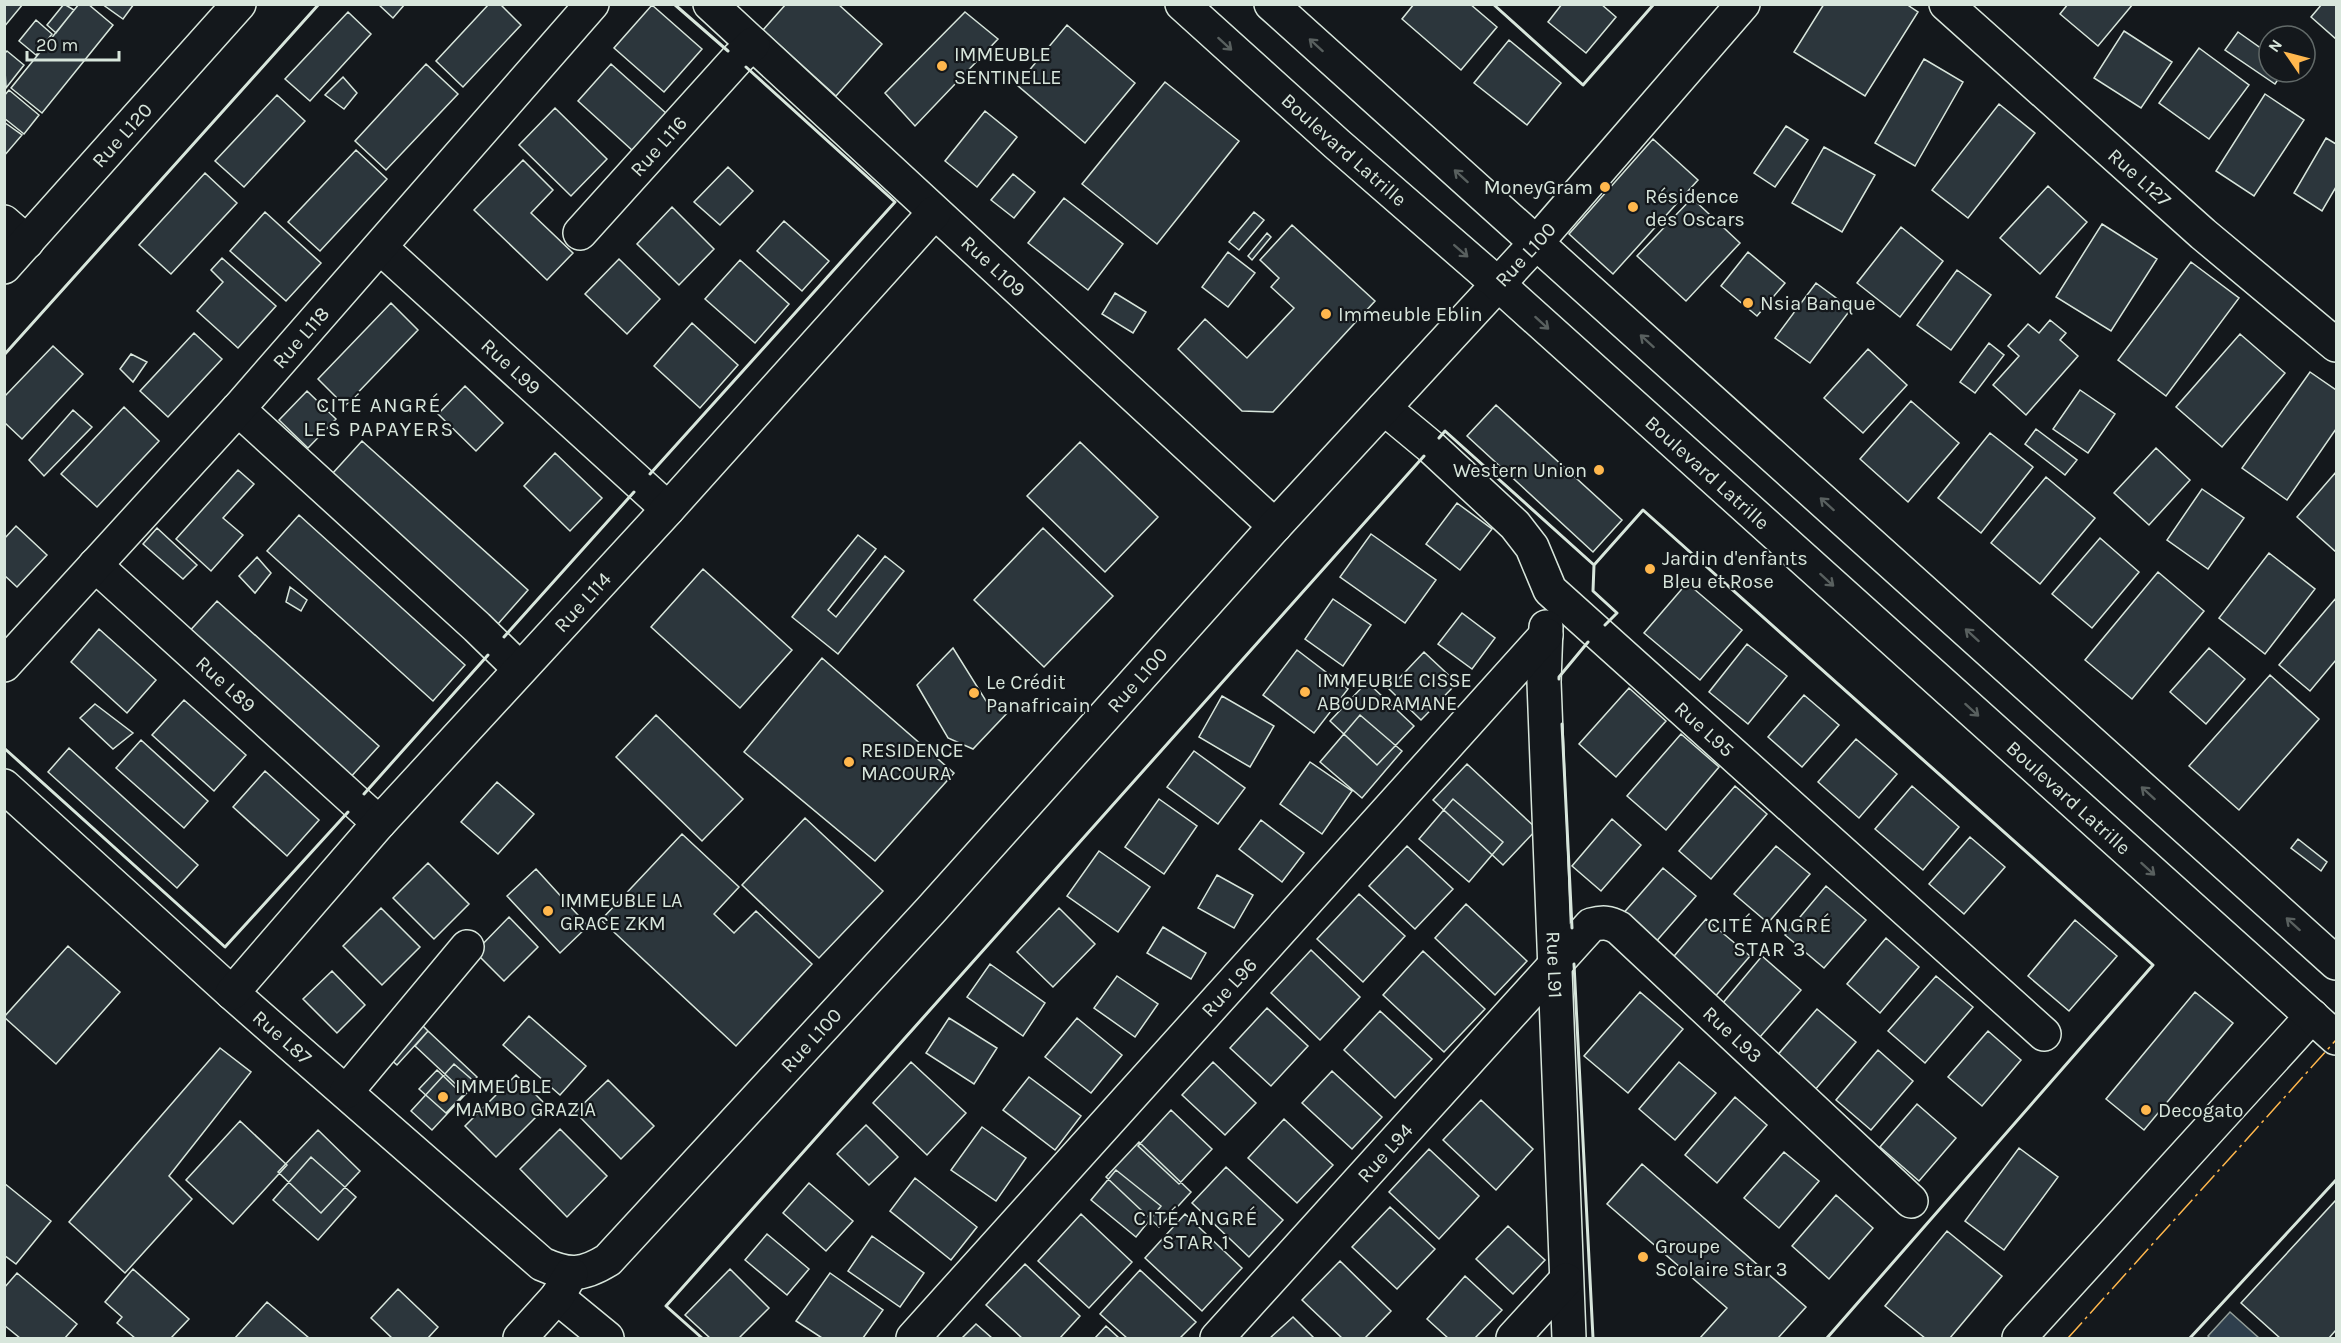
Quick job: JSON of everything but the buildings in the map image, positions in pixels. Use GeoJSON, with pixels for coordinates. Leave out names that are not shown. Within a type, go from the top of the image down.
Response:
{"type":"FeatureCollection","features":[{"type":"Feature","properties":{"kind":"street","name":"Rue L120"},"geometry":{"type":"LineString","coordinates":[[4,267],[16,232],[239,4]]}},
{"type":"Feature","properties":{"kind":"street","name":"Rue L118"},"geometry":{"type":"LineString","coordinates":[[4,665],[381,248],[592,4]]}},
{"type":"Feature","properties":{"kind":"street","name":"Rue L109"},"geometry":{"type":"LineString","coordinates":[[710,4],[745,52],[934,213],[1275,526]]}},
{"type":"Feature","properties":{"kind":"street","name":"Boulevard Latrille"},"geometry":{"type":"LineString","coordinates":[[1182,4],[1337,144],[1498,284],[2337,1038]]}},
{"type":"Feature","properties":{"kind":"street"},"geometry":{"type":"LineString","coordinates":[[1271,4],[2337,963]]}},
{"type":"Feature","properties":{"kind":"street","name":"Rue L100"},"geometry":{"type":"LineString","coordinates":[[520,1338],[564,1286],[608,1260],[930,911],[1275,526],[1536,243],[1743,4]]}},
{"type":"Feature","properties":{"kind":"street","name":"Rue L127"},"geometry":{"type":"LineString","coordinates":[[1946,4],[2203,234],[2337,345]]}},
{"type":"Feature","properties":{"kind":"street","name":"Rue L116"},"geometry":{"type":"LineString","coordinates":[[580,233],[745,52]]}},
{"type":"Feature","properties":{"kind":"street","name":"Rue L114"},"geometry":{"type":"LineString","coordinates":[[232,993],[368,812],[520,669],[668,509],[934,213]]}},
{"type":"Feature","properties":{"kind":"street","name":"Rue L99"},"geometry":{"type":"LineString","coordinates":[[381,248],[668,509]]}},
{"type":"Feature","properties":{"kind":"street","name":"Rue L95"},"geometry":{"type":"LineString","coordinates":[[1384,408],[1431,447],[1515,525],[1532,547],[1550,590],[2044,1034]]}},
{"type":"Feature","properties":{"kind":"street"},"geometry":{"type":"LineString","coordinates":[[237,409],[477,627],[520,669]]}},
{"type":"Feature","properties":{"kind":"street","name":"Rue L89"},"geometry":{"type":"LineString","coordinates":[[95,565],[368,812]]}},
{"type":"Feature","properties":{"kind":"street","name":"Rue L91"},"geometry":{"type":"LineString","coordinates":[[1550,590],[1544,682],[1569,1338]]}},
{"type":"Feature","properties":{"kind":"street","name":"Rue L96"},"geometry":{"type":"LineString","coordinates":[[912,1338],[1546,635]]}},
{"type":"Feature","properties":{"kind":"street","name":"Rue L87"},"geometry":{"type":"LineString","coordinates":[[4,786],[232,993],[542,1264],[564,1286]]}},
{"type":"Feature","properties":{"kind":"street","name":"Rue L93"},"geometry":{"type":"LineString","coordinates":[[1554,968],[1591,925],[1601,922],[1610,923],[1619,928],[1911,1201]]}},
{"type":"Feature","properties":{"kind":"street"},"geometry":{"type":"LineString","coordinates":[[346,1092],[466,947]]}},
{"type":"Feature","properties":{"kind":"street","name":"Rue L94"},"geometry":{"type":"LineString","coordinates":[[1217,1338],[1554,968]]}},
{"type":"Feature","properties":{"kind":"street"},"geometry":{"type":"LineString","coordinates":[[2019,1338],[2312,1016]]}},
{"type":"Feature","properties":{"kind":"street"},"geometry":{"type":"LineString","coordinates":[[1514,1338],[1566,1280]]}},
{"type":"Feature","properties":{"kind":"street"},"geometry":{"type":"LineString","coordinates":[[564,1286],[606,1338]]}},
{"type":"Feature","properties":{"kind":"water"},"geometry":{"type":"Polygon","coordinates":[[[2230,1312],[2259,1338],[2210,1338],[2208,1336],[2230,1312]]]}},
{"type":"Feature","properties":{"kind":"wall"},"geometry":{"type":"LineString","coordinates":[[4,355],[319,4]]}},
{"type":"Feature","properties":{"kind":"wall"},"geometry":{"type":"LineString","coordinates":[[674,4],[728,51]]}},
{"type":"Feature","properties":{"kind":"wall"},"geometry":{"type":"LineString","coordinates":[[1493,4],[1583,85],[1654,4]]}},
{"type":"Feature","properties":{"kind":"wall"},"geometry":{"type":"LineString","coordinates":[[650,474],[895,202],[746,67]]}},
{"type":"Feature","properties":{"kind":"wall"},"geometry":{"type":"LineString","coordinates":[[1439,438],[1445,431],[1594,565],[1593,591],[1617,613],[1605,625]]}},
{"type":"Feature","properties":{"kind":"wall"},"geometry":{"type":"LineString","coordinates":[[702,1338],[666,1306],[1424,456]]}},
{"type":"Feature","properties":{"kind":"wall"},"geometry":{"type":"LineString","coordinates":[[504,637],[634,492]]}},
{"type":"Feature","properties":{"kind":"wall"},"geometry":{"type":"LineString","coordinates":[[1594,565],[1643,510],[2153,965],[1827,1338]]}},
{"type":"Feature","properties":{"kind":"wall"},"geometry":{"type":"LineString","coordinates":[[1559,679],[1588,642]]}},
{"type":"Feature","properties":{"kind":"wall"},"geometry":{"type":"LineString","coordinates":[[364,794],[488,655]]}},
{"type":"Feature","properties":{"kind":"wall"},"geometry":{"type":"LineString","coordinates":[[1562,724],[1572,928]]}},
{"type":"Feature","properties":{"kind":"wall"},"geometry":{"type":"LineString","coordinates":[[4,748],[225,947],[348,812]]}},
{"type":"Feature","properties":{"kind":"wall"},"geometry":{"type":"LineString","coordinates":[[1574,964],[1593,1338]]}},
{"type":"Feature","properties":{"kind":"wall"},"geometry":{"type":"LineString","coordinates":[[2190,1338],[2336,1180]]}},
{"type":"Feature","properties":{"kind":"power"},"geometry":{"type":"LineString","coordinates":[[2068,1338],[2336,1040]]}},
{"type":"Feature","properties":{"kind":"place","name":"IMMEUBLE SENTINELLE"},"geometry":{"type":"Point","coordinates":[942,66]}},
{"type":"Feature","properties":{"kind":"place","name":"MoneyGram"},"geometry":{"type":"Point","coordinates":[1605,187]}},
{"type":"Feature","properties":{"kind":"place","name":"Résidence des Oscars"},"geometry":{"type":"Point","coordinates":[1633,207]}},
{"type":"Feature","properties":{"kind":"place","name":"Nsia Banque"},"geometry":{"type":"Point","coordinates":[1748,303]}},
{"type":"Feature","properties":{"kind":"place","name":"Immeuble Eblin"},"geometry":{"type":"Point","coordinates":[1326,314]}},
{"type":"Feature","properties":{"kind":"place","name":"Western Union"},"geometry":{"type":"Point","coordinates":[1599,470]}},
{"type":"Feature","properties":{"kind":"place","name":"Jardin d'enfants Bleu et Rose"},"geometry":{"type":"Point","coordinates":[1650,569]}},
{"type":"Feature","properties":{"kind":"place","name":"IMMEUBLE CISSE ABOUDRAMANE"},"geometry":{"type":"Point","coordinates":[1305,692]}},
{"type":"Feature","properties":{"kind":"place","name":"Le Crédit Panafricain"},"geometry":{"type":"Point","coordinates":[974,693]}},
{"type":"Feature","properties":{"kind":"place","name":"RESIDENCE MACOURA"},"geometry":{"type":"Point","coordinates":[849,762]}},
{"type":"Feature","properties":{"kind":"place","name":"IMMEUBLE LA GRACE ZKM"},"geometry":{"type":"Point","coordinates":[548,911]}},
{"type":"Feature","properties":{"kind":"place","name":"IMMEUBLE MAMBO GRAZIA"},"geometry":{"type":"Point","coordinates":[443,1097]}},
{"type":"Feature","properties":{"kind":"place","name":"Decogato"},"geometry":{"type":"Point","coordinates":[2146,1110]}},
{"type":"Feature","properties":{"kind":"place","name":"Groupe Scolaire Star 3"},"geometry":{"type":"Point","coordinates":[1643,1257]}},
{"type":"Feature","properties":{"kind":"district","name":"CITÉ ANGRÉ LES PAPAYERS"},"geometry":{"type":"Point","coordinates":[379,417]}},
{"type":"Feature","properties":{"kind":"district","name":"CITÉ ANGRÉ STAR 3"},"geometry":{"type":"Point","coordinates":[1770,937]}},
{"type":"Feature","properties":{"kind":"district","name":"CITÉ ANGRÉ STAR 1"},"geometry":{"type":"Point","coordinates":[1196,1230]}}]}
